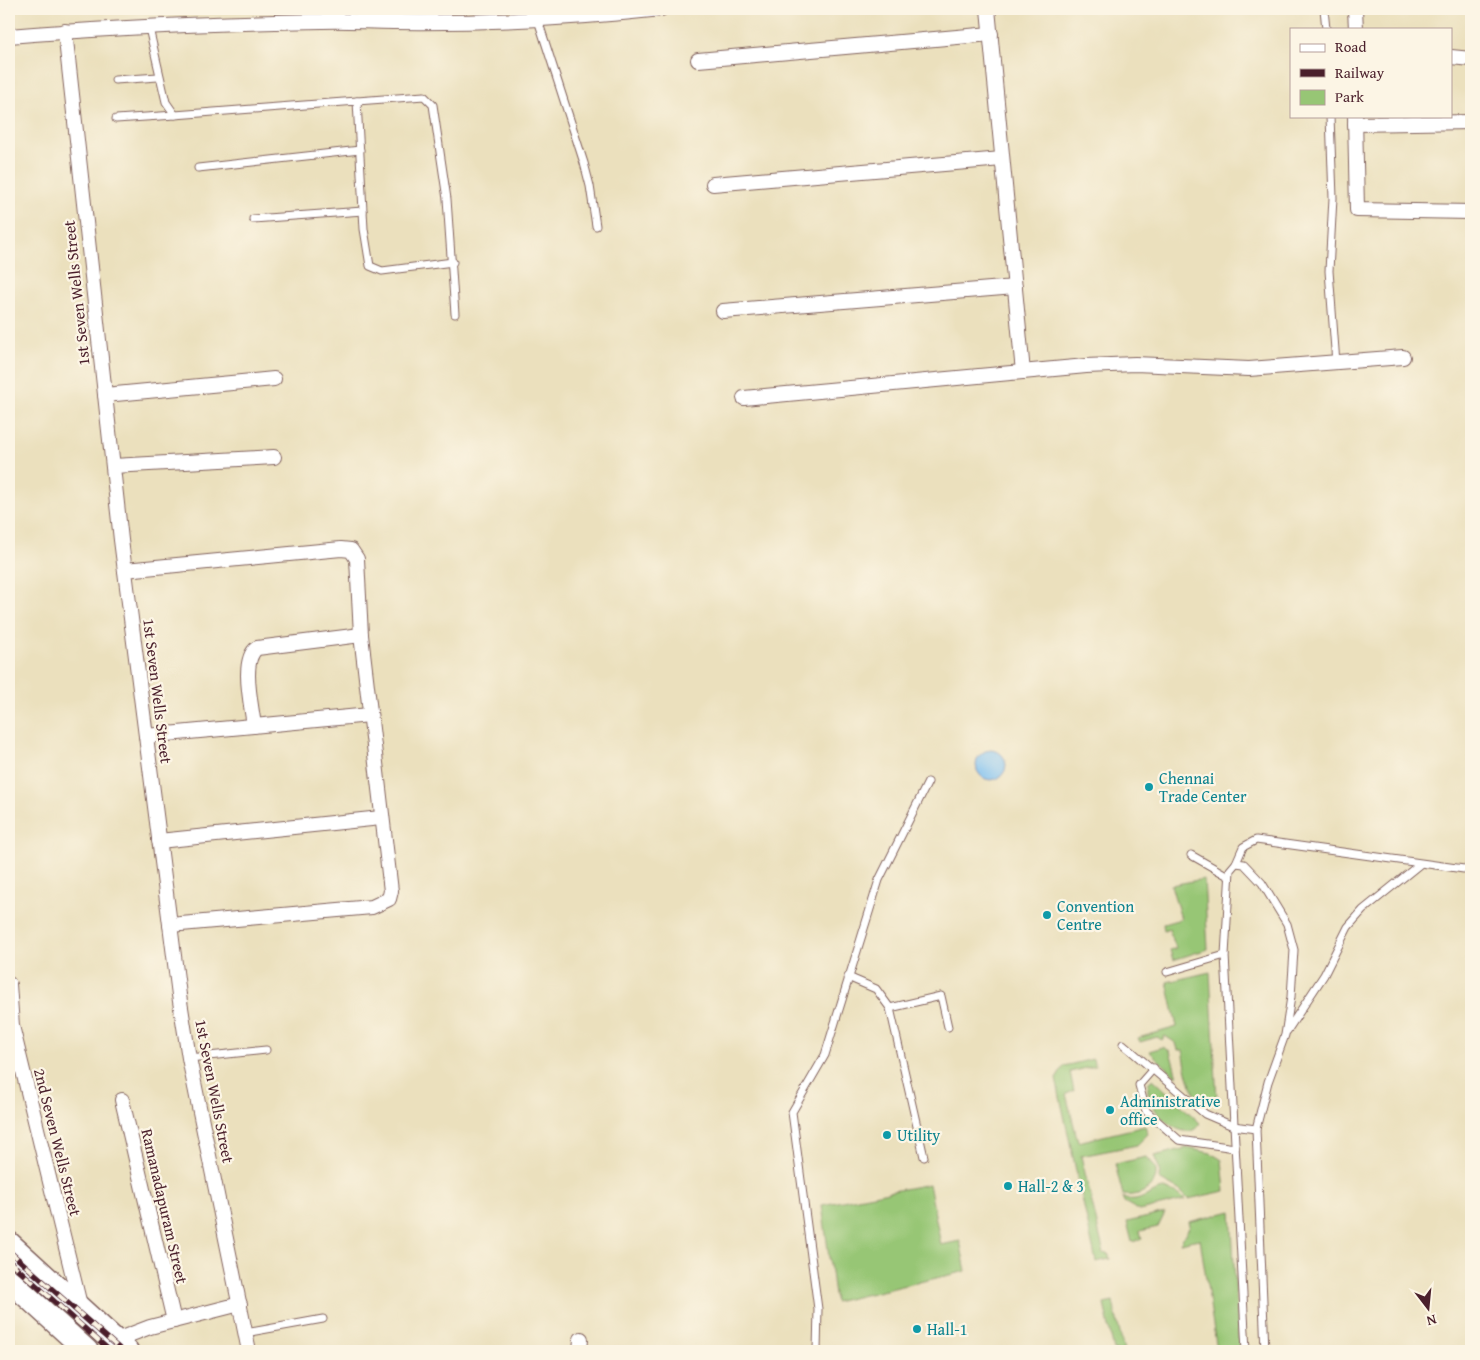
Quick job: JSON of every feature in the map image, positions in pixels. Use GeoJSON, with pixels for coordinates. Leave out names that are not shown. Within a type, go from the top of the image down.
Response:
{"type":"FeatureCollection","features":[{"type":"Feature","properties":{"kind":"main road"},"geometry":{"type":"LineString","coordinates":[[9,1243],[124,1348]]}},
{"type":"Feature","properties":{"kind":"main road"},"geometry":{"type":"LineString","coordinates":[[9,1280],[87,1351]]}},
{"type":"Feature","properties":{"kind":"street"},"geometry":{"type":"LineString","coordinates":[[9,36],[323,15],[516,14],[538,20],[579,13],[655,9]]}},
{"type":"Feature","properties":{"kind":"street"},"geometry":{"type":"LineString","coordinates":[[988,9],[1023,372]]}},
{"type":"Feature","properties":{"kind":"street"},"geometry":{"type":"LineString","coordinates":[[1356,9],[1356,28]]}},
{"type":"Feature","properties":{"kind":"street","name":"1st Seven Wells Street"},"geometry":{"type":"LineString","coordinates":[[65,31],[125,570],[170,926],[189,1058],[249,1351]]}},
{"type":"Feature","properties":{"kind":"street"},"geometry":{"type":"LineString","coordinates":[[698,60],[991,34]]}},
{"type":"Feature","properties":{"kind":"street"},"geometry":{"type":"LineString","coordinates":[[1452,57],[1471,59]]}},
{"type":"Feature","properties":{"kind":"street"},"geometry":{"type":"LineString","coordinates":[[1471,122],[1355,120],[1357,210],[1471,212]]}},
{"type":"Feature","properties":{"kind":"street"},"geometry":{"type":"LineString","coordinates":[[713,184],[1002,159]]}},
{"type":"Feature","properties":{"kind":"street"},"geometry":{"type":"LineString","coordinates":[[723,311],[1015,287]]}},
{"type":"Feature","properties":{"kind":"street"},"geometry":{"type":"LineString","coordinates":[[744,398],[1117,365],[1230,369],[1403,357]]}},
{"type":"Feature","properties":{"kind":"street"},"geometry":{"type":"LineString","coordinates":[[105,395],[274,379]]}},
{"type":"Feature","properties":{"kind":"street"},"geometry":{"type":"LineString","coordinates":[[113,466],[274,457]]}},
{"type":"Feature","properties":{"kind":"street"},"geometry":{"type":"LineString","coordinates":[[125,570],[351,550],[357,559],[361,635],[391,891],[389,899],[382,904],[170,926]]}},
{"type":"Feature","properties":{"kind":"street"},"geometry":{"type":"LineString","coordinates":[[254,726],[248,664],[252,652],[257,648],[361,635]]}},
{"type":"Feature","properties":{"kind":"street"},"geometry":{"type":"LineString","coordinates":[[146,736],[370,715]]}},
{"type":"Feature","properties":{"kind":"street"},"geometry":{"type":"LineString","coordinates":[[160,841],[381,818]]}},
{"type":"Feature","properties":{"kind":"street","name":"2nd Seven Wells Street"},"geometry":{"type":"LineString","coordinates":[[9,984],[12,1026],[80,1307]]}},
{"type":"Feature","properties":{"kind":"street","name":"Ramanadapuram Street"},"geometry":{"type":"LineString","coordinates":[[122,1100],[174,1321]]}},
{"type":"Feature","properties":{"kind":"street"},"geometry":{"type":"LineString","coordinates":[[124,1348],[174,1321],[240,1304]]}},
{"type":"Feature","properties":{"kind":"lane"},"geometry":{"type":"LineString","coordinates":[[1324,9],[1326,28]]}},
{"type":"Feature","properties":{"kind":"lane"},"geometry":{"type":"LineString","coordinates":[[538,20],[584,163],[590,186],[596,226]]}},
{"type":"Feature","properties":{"kind":"lane"},"geometry":{"type":"LineString","coordinates":[[149,28],[158,77],[166,102],[175,115]]}},
{"type":"Feature","properties":{"kind":"lane"},"geometry":{"type":"LineString","coordinates":[[114,80],[158,77]]}},
{"type":"Feature","properties":{"kind":"lane"},"geometry":{"type":"LineString","coordinates":[[116,119],[424,96],[433,105],[443,158],[456,314]]}},
{"type":"Feature","properties":{"kind":"lane"},"geometry":{"type":"LineString","coordinates":[[357,101],[363,211],[367,258],[370,266],[375,270],[453,262]]}},
{"type":"Feature","properties":{"kind":"lane"},"geometry":{"type":"LineString","coordinates":[[1330,118],[1333,198],[1329,271],[1336,362]]}},
{"type":"Feature","properties":{"kind":"lane"},"geometry":{"type":"LineString","coordinates":[[198,168],[360,150]]}},
{"type":"Feature","properties":{"kind":"lane"},"geometry":{"type":"LineString","coordinates":[[253,219],[363,211]]}},
{"type":"Feature","properties":{"kind":"lane"},"geometry":{"type":"LineString","coordinates":[[817,1351],[818,1310],[792,1112],[825,1055],[879,880],[928,782]]}},
{"type":"Feature","properties":{"kind":"lane"},"geometry":{"type":"LineString","coordinates":[[1246,1351],[1225,956],[1228,876],[1232,866],[1236,863],[1243,847],[1256,840],[1471,870]]}},
{"type":"Feature","properties":{"kind":"lane"},"geometry":{"type":"LineString","coordinates":[[1190,855],[1228,876]]}},
{"type":"Feature","properties":{"kind":"lane"},"geometry":{"type":"LineString","coordinates":[[1236,863],[1244,864],[1256,876],[1287,924],[1294,950],[1291,998],[1285,1035],[1268,1082],[1256,1129],[1265,1351]]}},
{"type":"Feature","properties":{"kind":"lane"},"geometry":{"type":"LineString","coordinates":[[1285,1035],[1324,975],[1348,927],[1363,910],[1420,864]]}},
{"type":"Feature","properties":{"kind":"lane"},"geometry":{"type":"LineString","coordinates":[[1167,972],[1225,956]]}},
{"type":"Feature","properties":{"kind":"lane"},"geometry":{"type":"LineString","coordinates":[[848,977],[876,989],[890,1008],[924,1157]]}},
{"type":"Feature","properties":{"kind":"lane"},"geometry":{"type":"LineString","coordinates":[[890,1008],[941,996],[948,1027]]}},
{"type":"Feature","properties":{"kind":"lane"},"geometry":{"type":"LineString","coordinates":[[1123,1044],[1154,1068],[1205,1114],[1233,1126],[1256,1129]]}},
{"type":"Feature","properties":{"kind":"lane"},"geometry":{"type":"LineString","coordinates":[[189,1058],[266,1050]]}},
{"type":"Feature","properties":{"kind":"lane"},"geometry":{"type":"LineString","coordinates":[[1154,1068],[1139,1085],[1146,1111],[1179,1140],[1236,1148]]}},
{"type":"Feature","properties":{"kind":"lane"},"geometry":{"type":"LineString","coordinates":[[245,1333],[323,1319]]}},
{"type":"Feature","properties":{"kind":"lane"},"geometry":{"type":"LineString","coordinates":[[817,1342],[821,1351]]}},
{"type":"Feature","properties":{"kind":"green space"},"geometry":{"type":"Polygon","coordinates":[[[1204,879],[1208,949],[1173,960],[1170,950],[1176,948],[1169,929],[1164,931],[1163,924],[1181,919],[1171,885],[1204,879]]]}},
{"type":"Feature","properties":{"kind":"green space"},"geometry":{"type":"Polygon","coordinates":[[[1210,972],[1217,1100],[1208,1103],[1196,1095],[1191,1086],[1183,1050],[1178,1050],[1176,1043],[1165,1036],[1162,1040],[1157,1037],[1140,1042],[1138,1038],[1177,1027],[1167,982],[1210,972]]]}},
{"type":"Feature","properties":{"kind":"green space"},"geometry":{"type":"Polygon","coordinates":[[[1163,1047],[1170,1051],[1177,1077],[1149,1051],[1163,1047]]]}},
{"type":"Feature","properties":{"kind":"green space"},"geometry":{"type":"Polygon","coordinates":[[[1093,1059],[1095,1066],[1070,1072],[1074,1091],[1066,1094],[1078,1142],[1145,1126],[1148,1134],[1137,1145],[1081,1156],[1104,1254],[1108,1253],[1110,1259],[1096,1262],[1056,1079],[1064,1066],[1093,1059]]]}},
{"type":"Feature","properties":{"kind":"green space"},"geometry":{"type":"Polygon","coordinates":[[[1153,1079],[1200,1123],[1194,1130],[1185,1131],[1176,1128],[1166,1122],[1158,1113],[1151,1103],[1148,1092],[1149,1082],[1153,1079]]]}},
{"type":"Feature","properties":{"kind":"green space"},"geometry":{"type":"Polygon","coordinates":[[[1187,1148],[1211,1153],[1222,1160],[1225,1191],[1188,1199],[1179,1190],[1159,1179],[1160,1170],[1154,1156],[1187,1148]]]}},
{"type":"Feature","properties":{"kind":"green space"},"geometry":{"type":"Polygon","coordinates":[[[1146,1157],[1153,1163],[1156,1170],[1153,1184],[1141,1193],[1123,1195],[1115,1164],[1146,1157]]]}},
{"type":"Feature","properties":{"kind":"green space"},"geometry":{"type":"Polygon","coordinates":[[[929,1184],[941,1245],[960,1241],[966,1271],[835,1302],[822,1205],[929,1184]]]}},
{"type":"Feature","properties":{"kind":"green space"},"geometry":{"type":"Polygon","coordinates":[[[1164,1189],[1178,1194],[1185,1200],[1140,1211],[1124,1202],[1122,1197],[1127,1200],[1133,1200],[1164,1189]]]}},
{"type":"Feature","properties":{"kind":"green space"},"geometry":{"type":"Polygon","coordinates":[[[1231,1211],[1239,1351],[1217,1351],[1200,1239],[1180,1243],[1190,1226],[1189,1222],[1231,1211]]]}},
{"type":"Feature","properties":{"kind":"green space"},"geometry":{"type":"Polygon","coordinates":[[[1165,1213],[1158,1227],[1140,1231],[1142,1239],[1132,1242],[1127,1222],[1165,1213]]]}},
{"type":"Feature","properties":{"kind":"green space"},"geometry":{"type":"Polygon","coordinates":[[[1113,1302],[1124,1351],[1114,1351],[1104,1304],[1113,1302]]]}},
{"type":"Feature","properties":{"kind":"water"},"geometry":{"type":"Polygon","coordinates":[[[991,750],[1001,755],[1006,765],[1001,775],[991,780],[981,775],[976,765],[981,755],[991,750]]]}},
{"type":"Feature","properties":{"kind":"railway"},"geometry":{"type":"LineString","coordinates":[[9,1251],[122,1351]]}},
{"type":"Feature","properties":{"kind":"railway"},"geometry":{"type":"LineString","coordinates":[[9,1261],[110,1351]]}},
{"type":"Feature","properties":{"kind":"place","name":"Chennai Trade Center"},"geometry":{"type":"Point","coordinates":[1149,787]}},
{"type":"Feature","properties":{"kind":"place","name":"Convention Centre"},"geometry":{"type":"Point","coordinates":[1047,915]}},
{"type":"Feature","properties":{"kind":"place","name":"Administrative office"},"geometry":{"type":"Point","coordinates":[1110,1110]}},
{"type":"Feature","properties":{"kind":"place","name":"Utility"},"geometry":{"type":"Point","coordinates":[887,1135]}},
{"type":"Feature","properties":{"kind":"place","name":"Hall-2 & 3"},"geometry":{"type":"Point","coordinates":[1008,1186]}},
{"type":"Feature","properties":{"kind":"place","name":"Hall-1"},"geometry":{"type":"Point","coordinates":[917,1329]}}]}
